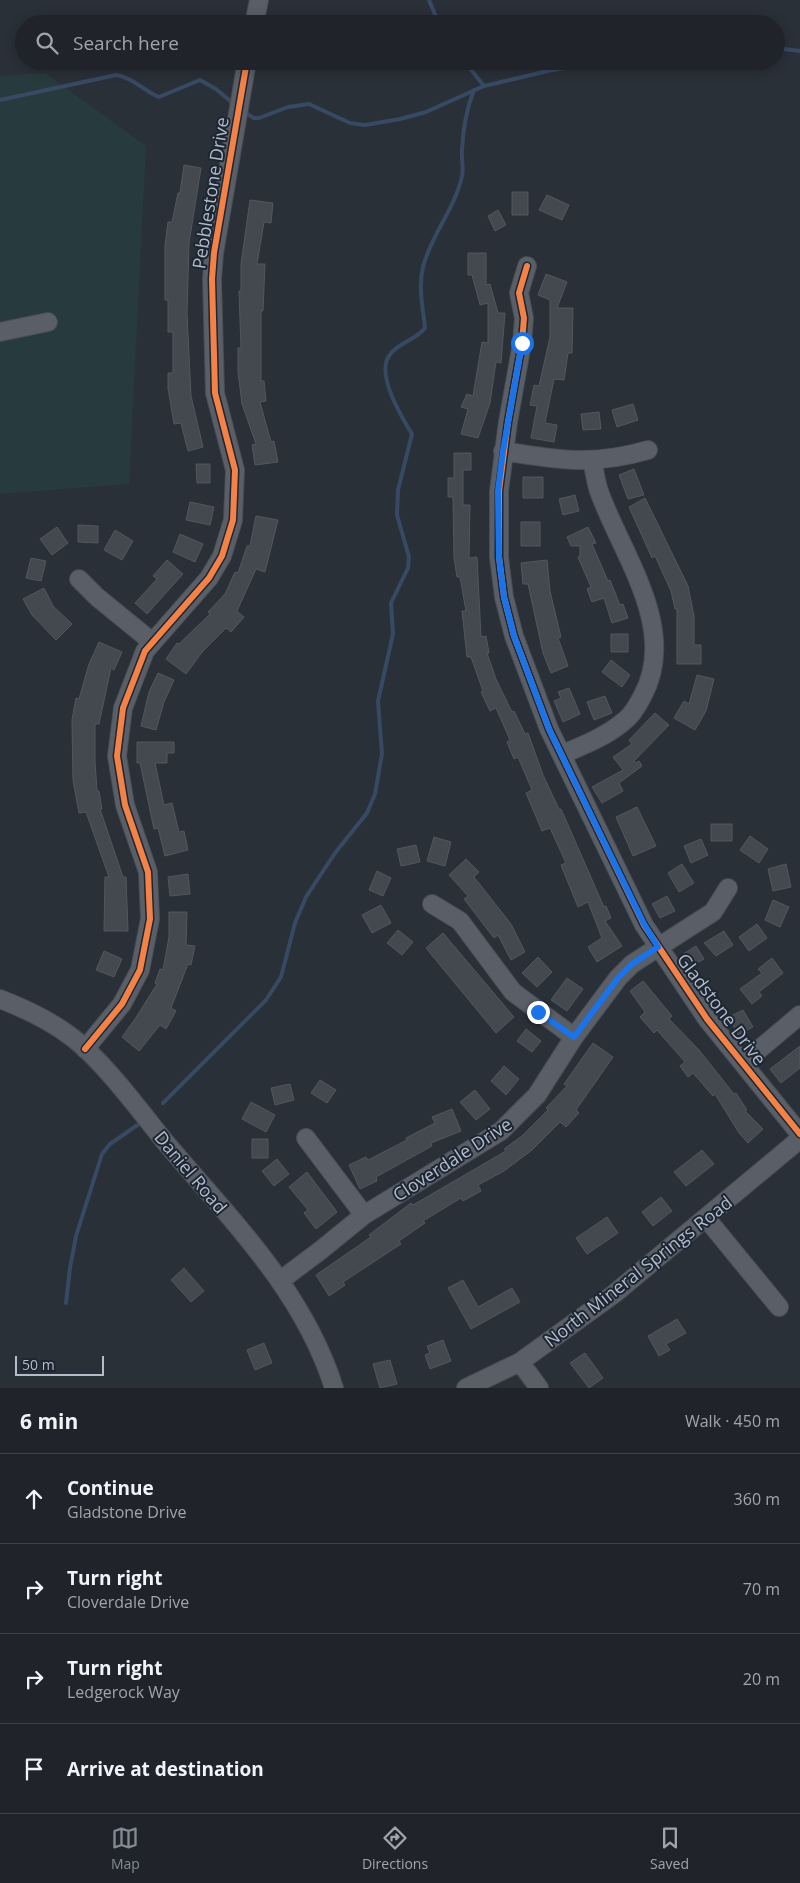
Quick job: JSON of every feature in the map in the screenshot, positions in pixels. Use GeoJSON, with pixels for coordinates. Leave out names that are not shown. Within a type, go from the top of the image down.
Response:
{"type":"FeatureCollection","features":[{"type":"Feature","properties":{"kind":"street"},"geometry":{"type":"LineString","coordinates":[[256,15],[258,0]]}},
{"type":"Feature","properties":{"kind":"street","name":"Pebblestone Drive"},"geometry":{"type":"LineString","coordinates":[[85,1049],[122,1004],[140,970],[150,919],[148,872],[124,805],[117,756],[123,708],[145,651],[151,641],[186,607],[209,578],[222,556],[233,520],[235,470],[215,393],[212,279],[214,253],[246,70]]}},
{"type":"Feature","properties":{"kind":"street","name":"Gladstone Drive"},"geometry":{"type":"LineString","coordinates":[[527,266],[519,293],[524,318],[522,343],[498,491],[499,557],[504,597],[526,670],[549,729],[563,754],[627,890],[658,947],[707,1019],[800,1134]]}},
{"type":"Feature","properties":{"kind":"street"},"geometry":{"type":"LineString","coordinates":[[0,332],[48,322]]}},
{"type":"Feature","properties":{"kind":"street"},"geometry":{"type":"LineString","coordinates":[[503,451],[561,460],[592,461],[626,456],[648,450]]}},
{"type":"Feature","properties":{"kind":"street"},"geometry":{"type":"LineString","coordinates":[[563,754],[603,737],[625,721],[638,706],[655,664],[655,643],[651,613],[599,492],[592,461]]}},
{"type":"Feature","properties":{"kind":"street"},"geometry":{"type":"LineString","coordinates":[[79,579],[151,641]]}},
{"type":"Feature","properties":{"kind":"street","name":"Cloverdale Drive"},"geometry":{"type":"LineString","coordinates":[[281,1280],[364,1215],[501,1131],[537,1095],[574,1037],[618,978],[632,964],[713,912],[728,888]]}},
{"type":"Feature","properties":{"kind":"street"},"geometry":{"type":"LineString","coordinates":[[432,904],[460,921],[513,992],[574,1037]]}},
{"type":"Feature","properties":{"kind":"street","name":"Daniel Road"},"geometry":{"type":"LineString","coordinates":[[0,999],[58,1027],[85,1049],[281,1280],[311,1331],[334,1388]]}},
{"type":"Feature","properties":{"kind":"street"},"geometry":{"type":"LineString","coordinates":[[743,1063],[800,1015]]}},
{"type":"Feature","properties":{"kind":"street"},"geometry":{"type":"LineString","coordinates":[[306,1138],[364,1215]]}},
{"type":"Feature","properties":{"kind":"street","name":"North Mineral Springs Road"},"geometry":{"type":"LineString","coordinates":[[466,1388],[520,1362],[614,1294],[800,1139]]}},
{"type":"Feature","properties":{"kind":"street"},"geometry":{"type":"LineString","coordinates":[[706,1218],[779,1307]]}},
{"type":"Feature","properties":{"kind":"street"},"geometry":{"type":"LineString","coordinates":[[520,1362],[539,1388]]}},
{"type":"Feature","properties":{"kind":"green space"},"geometry":{"type":"Polygon","coordinates":[[[45,73],[146,146],[129,484],[0,494],[0,76],[45,73]]]}},
{"type":"Feature","properties":{"kind":"building"},"geometry":{"type":"Polygon","coordinates":[[[184,165],[201,168],[189,243],[187,313],[191,396],[203,447],[188,451],[181,423],[174,424],[168,388],[168,373],[173,373],[173,332],[168,332],[168,300],[165,300],[165,246],[168,222],[172,222],[178,193],[180,193],[184,165]]]}},
{"type":"Feature","properties":{"kind":"building"},"geometry":{"type":"Polygon","coordinates":[[[512,192],[528,192],[528,215],[512,215],[512,192]]]}},
{"type":"Feature","properties":{"kind":"building"},"geometry":{"type":"Polygon","coordinates":[[[547,195],[569,205],[562,220],[539,210],[547,195]]]}},
{"type":"Feature","properties":{"kind":"building"},"geometry":{"type":"Polygon","coordinates":[[[250,200],[273,203],[271,223],[264,222],[257,264],[265,264],[263,311],[261,311],[261,381],[264,381],[266,401],[260,402],[271,442],[274,441],[278,462],[255,465],[252,445],[256,444],[242,404],[238,372],[238,348],[241,348],[239,291],[241,291],[241,264],[250,200]]]}},
{"type":"Feature","properties":{"kind":"building"},"geometry":{"type":"Polygon","coordinates":[[[498,210],[506,225],[495,231],[488,216],[498,210]]]}},
{"type":"Feature","properties":{"kind":"building"},"geometry":{"type":"Polygon","coordinates":[[[468,253],[486,253],[486,285],[490,284],[498,313],[505,313],[501,363],[496,362],[490,403],[478,438],[461,434],[468,409],[461,407],[467,394],[473,396],[482,342],[488,343],[488,303],[480,305],[472,275],[468,275],[468,253]]]}},
{"type":"Feature","properties":{"kind":"building"},"geometry":{"type":"Polygon","coordinates":[[[546,274],[567,282],[557,308],[573,308],[572,353],[568,353],[564,380],[554,379],[545,423],[557,425],[554,442],[531,438],[537,406],[530,405],[534,385],[539,386],[550,337],[550,300],[538,295],[546,274]]]}},
{"type":"Feature","properties":{"kind":"building"},"geometry":{"type":"Polygon","coordinates":[[[633,404],[638,420],[617,427],[612,410],[633,404]]]}},
{"type":"Feature","properties":{"kind":"building"},"geometry":{"type":"Polygon","coordinates":[[[599,412],[601,429],[583,430],[581,414],[599,412]]]}},
{"type":"Feature","properties":{"kind":"building"},"geometry":{"type":"Polygon","coordinates":[[[454,453],[471,453],[471,470],[463,470],[463,505],[470,505],[469,558],[477,557],[481,637],[486,636],[489,653],[487,653],[496,679],[525,734],[528,733],[543,775],[559,809],[561,809],[604,907],[606,906],[611,918],[605,921],[622,946],[597,962],[588,947],[602,938],[588,902],[578,907],[561,865],[566,863],[550,828],[542,831],[526,793],[532,790],[518,757],[514,759],[507,742],[510,740],[496,708],[490,711],[481,692],[483,691],[471,657],[467,657],[462,611],[466,611],[460,577],[457,577],[454,558],[453,497],[448,497],[448,478],[454,478],[454,453]]]}},
{"type":"Feature","properties":{"kind":"building"},"geometry":{"type":"Polygon","coordinates":[[[196,464],[210,464],[210,483],[197,483],[196,464]]]}},
{"type":"Feature","properties":{"kind":"building"},"geometry":{"type":"Polygon","coordinates":[[[634,469],[644,495],[628,499],[619,475],[634,469]]]}},
{"type":"Feature","properties":{"kind":"building"},"geometry":{"type":"Polygon","coordinates":[[[523,477],[543,477],[543,498],[523,498],[523,477]]]}},
{"type":"Feature","properties":{"kind":"building"},"geometry":{"type":"Polygon","coordinates":[[[575,495],[579,511],[563,515],[559,499],[575,495]]]}},
{"type":"Feature","properties":{"kind":"building"},"geometry":{"type":"Polygon","coordinates":[[[645,498],[688,586],[694,616],[694,645],[701,645],[701,664],[677,664],[677,609],[675,609],[671,591],[655,556],[652,558],[629,507],[645,498]]]}},
{"type":"Feature","properties":{"kind":"building"},"geometry":{"type":"Polygon","coordinates":[[[190,502],[214,507],[210,525],[186,520],[190,502]]]}},
{"type":"Feature","properties":{"kind":"building"},"geometry":{"type":"Polygon","coordinates":[[[256,516],[278,520],[265,572],[256,569],[237,611],[244,617],[231,632],[226,628],[203,651],[186,674],[166,659],[177,643],[179,644],[210,614],[208,612],[225,594],[235,572],[238,573],[247,546],[250,546],[256,516]]]}},
{"type":"Feature","properties":{"kind":"building"},"geometry":{"type":"Polygon","coordinates":[[[521,522],[540,522],[540,546],[521,546],[521,522]]]}},
{"type":"Feature","properties":{"kind":"building"},"geometry":{"type":"Polygon","coordinates":[[[78,525],[98,526],[98,543],[78,542],[78,525]]]}},
{"type":"Feature","properties":{"kind":"building"},"geometry":{"type":"Polygon","coordinates":[[[57,527],[68,543],[52,555],[40,539],[57,527]]]}},
{"type":"Feature","properties":{"kind":"building"},"geometry":{"type":"Polygon","coordinates":[[[588,527],[596,543],[592,544],[608,581],[610,580],[620,605],[623,604],[628,618],[612,623],[604,598],[592,602],[587,589],[591,587],[578,557],[580,556],[580,546],[571,546],[567,537],[588,527]]]}},
{"type":"Feature","properties":{"kind":"building"},"geometry":{"type":"Polygon","coordinates":[[[115,530],[133,541],[122,560],[104,550],[115,530]]]}},
{"type":"Feature","properties":{"kind":"building"},"geometry":{"type":"Polygon","coordinates":[[[180,534],[203,544],[195,562],[173,552],[180,534]]]}},
{"type":"Feature","properties":{"kind":"building"},"geometry":{"type":"Polygon","coordinates":[[[31,558],[46,561],[41,581],[26,578],[31,558]]]}},
{"type":"Feature","properties":{"kind":"building"},"geometry":{"type":"Polygon","coordinates":[[[167,560],[183,574],[147,614],[135,603],[157,579],[153,576],[167,560]]]}},
{"type":"Feature","properties":{"kind":"building"},"geometry":{"type":"Polygon","coordinates":[[[547,560],[550,591],[561,637],[558,638],[568,666],[551,673],[543,653],[528,584],[523,584],[521,563],[547,560]]]}},
{"type":"Feature","properties":{"kind":"building"},"geometry":{"type":"Polygon","coordinates":[[[44,588],[53,606],[72,624],[56,640],[32,615],[23,599],[44,588]]]}},
{"type":"Feature","properties":{"kind":"building"},"geometry":{"type":"Polygon","coordinates":[[[611,634],[628,634],[628,652],[611,652],[611,634]]]}},
{"type":"Feature","properties":{"kind":"building"},"geometry":{"type":"Polygon","coordinates":[[[99,642],[122,652],[114,670],[111,668],[99,724],[95,724],[95,761],[97,791],[99,791],[102,809],[100,809],[123,877],[126,877],[128,931],[104,931],[105,877],[109,877],[86,812],[79,813],[73,780],[72,720],[76,698],[79,699],[89,664],[99,642]]]}},
{"type":"Feature","properties":{"kind":"building"},"geometry":{"type":"Polygon","coordinates":[[[611,660],[630,675],[622,687],[602,672],[611,660]]]}},
{"type":"Feature","properties":{"kind":"building"},"geometry":{"type":"Polygon","coordinates":[[[158,673],[174,680],[164,702],[156,730],[141,726],[149,692],[158,673]]]}},
{"type":"Feature","properties":{"kind":"building"},"geometry":{"type":"Polygon","coordinates":[[[697,675],[714,679],[706,711],[695,730],[674,718],[684,701],[689,704],[697,675]]]}},
{"type":"Feature","properties":{"kind":"building"},"geometry":{"type":"Polygon","coordinates":[[[569,688],[580,714],[563,722],[554,701],[561,698],[558,692],[569,688]]]}},
{"type":"Feature","properties":{"kind":"building"},"geometry":{"type":"Polygon","coordinates":[[[605,696],[612,713],[594,720],[587,702],[605,696]]]}},
{"type":"Feature","properties":{"kind":"building"},"geometry":{"type":"Polygon","coordinates":[[[655,713],[669,725],[634,761],[636,763],[639,761],[642,766],[619,783],[623,791],[602,803],[592,787],[623,770],[613,757],[632,744],[629,740],[655,713]]]}},
{"type":"Feature","properties":{"kind":"building"},"geometry":{"type":"Polygon","coordinates":[[[137,742],[174,742],[174,753],[167,753],[167,763],[155,763],[164,805],[172,803],[179,832],[184,831],[188,850],[165,856],[158,828],[154,829],[140,763],[137,763],[137,742]]]}},
{"type":"Feature","properties":{"kind":"building"},"geometry":{"type":"Polygon","coordinates":[[[637,807],[656,846],[633,856],[616,817],[637,807]]]}},
{"type":"Feature","properties":{"kind":"building"},"geometry":{"type":"Polygon","coordinates":[[[711,824],[732,824],[732,841],[711,841],[711,824]]]}},
{"type":"Feature","properties":{"kind":"building"},"geometry":{"type":"Polygon","coordinates":[[[750,836],[768,849],[759,863],[740,850],[750,836]]]}},
{"type":"Feature","properties":{"kind":"building"},"geometry":{"type":"Polygon","coordinates":[[[434,837],[451,842],[445,866],[427,861],[434,837]]]}},
{"type":"Feature","properties":{"kind":"building"},"geometry":{"type":"Polygon","coordinates":[[[701,839],[708,855],[691,863],[684,846],[701,839]]]}},
{"type":"Feature","properties":{"kind":"building"},"geometry":{"type":"Polygon","coordinates":[[[416,845],[420,862],[401,866],[397,849],[416,845]]]}},
{"type":"Feature","properties":{"kind":"building"},"geometry":{"type":"Polygon","coordinates":[[[466,859],[479,872],[474,877],[511,924],[525,952],[511,960],[498,935],[494,938],[464,899],[468,896],[449,875],[466,859]]]}},
{"type":"Feature","properties":{"kind":"building"},"geometry":{"type":"Polygon","coordinates":[[[682,864],[694,883],[679,892],[668,873],[682,864]]]}},
{"type":"Feature","properties":{"kind":"building"},"geometry":{"type":"Polygon","coordinates":[[[786,864],[791,887],[773,891],[768,869],[786,864]]]}},
{"type":"Feature","properties":{"kind":"building"},"geometry":{"type":"Polygon","coordinates":[[[377,871],[391,878],[383,896],[369,890],[377,871]]]}},
{"type":"Feature","properties":{"kind":"building"},"geometry":{"type":"Polygon","coordinates":[[[188,874],[190,894],[170,896],[168,877],[188,874]]]}},
{"type":"Feature","properties":{"kind":"building"},"geometry":{"type":"Polygon","coordinates":[[[667,896],[675,911],[660,918],[652,904],[667,896]]]}},
{"type":"Feature","properties":{"kind":"building"},"geometry":{"type":"Polygon","coordinates":[[[773,900],[789,907],[780,927],[765,920],[773,900]]]}},
{"type":"Feature","properties":{"kind":"building"},"geometry":{"type":"Polygon","coordinates":[[[381,905],[391,923],[372,933],[362,915],[381,905]]]}},
{"type":"Feature","properties":{"kind":"building"},"geometry":{"type":"Polygon","coordinates":[[[169,912],[187,912],[186,945],[195,946],[191,965],[188,964],[171,1008],[176,1011],[166,1029],[160,1025],[139,1051],[122,1037],[157,984],[155,983],[160,969],[163,970],[169,937],[169,912]]]}},
{"type":"Feature","properties":{"kind":"building"},"geometry":{"type":"Polygon","coordinates":[[[757,924],[767,938],[749,951],[739,937],[757,924]]]}},
{"type":"Feature","properties":{"kind":"building"},"geometry":{"type":"Polygon","coordinates":[[[398,930],[413,942],[402,955],[387,943],[398,930]]]}},
{"type":"Feature","properties":{"kind":"building"},"geometry":{"type":"Polygon","coordinates":[[[724,931],[733,945],[716,956],[704,943],[724,931]]]}},
{"type":"Feature","properties":{"kind":"building"},"geometry":{"type":"Polygon","coordinates":[[[443,933],[514,1017],[496,1033],[426,948],[443,933]]]}},
{"type":"Feature","properties":{"kind":"building"},"geometry":{"type":"Polygon","coordinates":[[[696,946],[704,959],[690,967],[683,954],[696,946]]]}},
{"type":"Feature","properties":{"kind":"building"},"geometry":{"type":"Polygon","coordinates":[[[104,951],[122,959],[114,977],[96,970],[104,951]]]}},
{"type":"Feature","properties":{"kind":"building"},"geometry":{"type":"Polygon","coordinates":[[[538,957],[552,972],[537,987],[522,973],[538,957]]]}},
{"type":"Feature","properties":{"kind":"building"},"geometry":{"type":"Polygon","coordinates":[[[772,958],[783,973],[759,992],[762,996],[752,1004],[740,989],[762,973],[758,969],[772,958]]]}},
{"type":"Feature","properties":{"kind":"building"},"geometry":{"type":"Polygon","coordinates":[[[567,978],[583,989],[567,1011],[551,1000],[567,978]]]}},
{"type":"Feature","properties":{"kind":"building"},"geometry":{"type":"Polygon","coordinates":[[[643,981],[672,1016],[669,1019],[699,1050],[734,1094],[736,1093],[747,1110],[745,1111],[763,1129],[748,1143],[739,1133],[715,1094],[713,1096],[693,1073],[688,1077],[680,1066],[685,1062],[657,1030],[654,1033],[640,1017],[645,1012],[630,991],[643,981]]]}},
{"type":"Feature","properties":{"kind":"building"},"geometry":{"type":"Polygon","coordinates":[[[743,1010],[753,1027],[738,1035],[729,1017],[743,1010]]]}},
{"type":"Feature","properties":{"kind":"building"},"geometry":{"type":"Polygon","coordinates":[[[526,1029],[541,1041],[532,1052],[517,1041],[526,1029]]]}},
{"type":"Feature","properties":{"kind":"building"},"geometry":{"type":"Polygon","coordinates":[[[593,1043],[613,1057],[576,1110],[579,1113],[566,1127],[560,1122],[532,1150],[504,1171],[478,1185],[481,1191],[463,1201],[461,1198],[423,1221],[425,1223],[399,1241],[401,1244],[343,1282],[345,1285],[329,1296],[316,1275],[371,1237],[369,1235],[411,1203],[413,1205],[506,1151],[504,1149],[522,1136],[548,1110],[546,1108],[567,1086],[564,1084],[593,1043]]]}},
{"type":"Feature","properties":{"kind":"building"},"geometry":{"type":"Polygon","coordinates":[[[800,1046],[800,1068],[781,1083],[770,1069],[800,1046]]]}},
{"type":"Feature","properties":{"kind":"building"},"geometry":{"type":"Polygon","coordinates":[[[504,1066],[519,1079],[506,1095],[491,1081],[504,1066]]]}},
{"type":"Feature","properties":{"kind":"building"},"geometry":{"type":"Polygon","coordinates":[[[320,1080],[336,1090],[327,1103],[311,1093],[320,1080]]]}},
{"type":"Feature","properties":{"kind":"building"},"geometry":{"type":"Polygon","coordinates":[[[290,1084],[294,1100],[275,1105],[271,1088],[290,1084]]]}},
{"type":"Feature","properties":{"kind":"building"},"geometry":{"type":"Polygon","coordinates":[[[475,1090],[490,1109],[476,1120],[460,1102],[475,1090]]]}},
{"type":"Feature","properties":{"kind":"building"},"geometry":{"type":"Polygon","coordinates":[[[251,1102],[275,1115],[266,1132],[242,1119],[251,1102]]]}},
{"type":"Feature","properties":{"kind":"building"},"geometry":{"type":"Polygon","coordinates":[[[452,1109],[461,1131],[431,1143],[432,1146],[376,1177],[377,1181],[360,1189],[349,1165],[366,1157],[368,1160],[407,1140],[406,1138],[435,1123],[432,1117],[452,1109]]]}},
{"type":"Feature","properties":{"kind":"building"},"geometry":{"type":"Polygon","coordinates":[[[252,1139],[268,1139],[268,1158],[252,1158],[252,1139]]]}},
{"type":"Feature","properties":{"kind":"building"},"geometry":{"type":"Polygon","coordinates":[[[702,1150],[714,1164],[686,1186],[674,1172],[702,1150]]]}},
{"type":"Feature","properties":{"kind":"building"},"geometry":{"type":"Polygon","coordinates":[[[277,1159],[289,1174],[274,1186],[262,1171],[277,1159]]]}},
{"type":"Feature","properties":{"kind":"building"},"geometry":{"type":"Polygon","coordinates":[[[307,1172],[337,1212],[316,1229],[304,1213],[308,1210],[289,1187],[307,1172]]]}},
{"type":"Feature","properties":{"kind":"building"},"geometry":{"type":"Polygon","coordinates":[[[661,1197],[672,1211],[653,1226],[642,1212],[661,1197]]]}},
{"type":"Feature","properties":{"kind":"building"},"geometry":{"type":"Polygon","coordinates":[[[607,1217],[618,1233],[587,1254],[576,1238],[607,1217]]]}},
{"type":"Feature","properties":{"kind":"building"},"geometry":{"type":"Polygon","coordinates":[[[184,1268],[204,1291],[191,1302],[171,1280],[184,1268]]]}},
{"type":"Feature","properties":{"kind":"building"},"geometry":{"type":"Polygon","coordinates":[[[463,1280],[478,1307],[512,1288],[520,1302],[471,1329],[448,1288],[463,1280]]]}},
{"type":"Feature","properties":{"kind":"building"},"geometry":{"type":"Polygon","coordinates":[[[677,1319],[686,1333],[666,1344],[670,1350],[659,1356],[648,1336],[677,1319]]]}},
{"type":"Feature","properties":{"kind":"building"},"geometry":{"type":"Polygon","coordinates":[[[443,1340],[451,1361],[430,1369],[425,1355],[430,1353],[427,1346],[443,1340]]]}},
{"type":"Feature","properties":{"kind":"building"},"geometry":{"type":"Polygon","coordinates":[[[264,1343],[272,1363],[255,1370],[247,1350],[264,1343]]]}},
{"type":"Feature","properties":{"kind":"building"},"geometry":{"type":"Polygon","coordinates":[[[585,1353],[603,1378],[589,1388],[570,1363],[585,1353]]]}},
{"type":"Feature","properties":{"kind":"building"},"geometry":{"type":"Polygon","coordinates":[[[390,1360],[397,1384],[380,1388],[373,1364],[390,1360]]]}},
{"type":"Feature","properties":{"kind":"waterway"},"geometry":{"type":"LineString","coordinates":[[429,0],[435,15]]}},
{"type":"Feature","properties":{"kind":"waterway"},"geometry":{"type":"LineString","coordinates":[[785,49],[800,51]]}},
{"type":"Feature","properties":{"kind":"waterway"},"geometry":{"type":"LineString","coordinates":[[471,70],[484,86]]}},
{"type":"Feature","properties":{"kind":"waterway"},"geometry":{"type":"LineString","coordinates":[[244,112],[254,118],[259,118],[288,107],[309,104],[350,123],[365,125],[426,112],[484,86],[552,70]]}},
{"type":"Feature","properties":{"kind":"waterway"},"geometry":{"type":"LineString","coordinates":[[0,100],[116,75],[133,81],[159,97],[200,80],[216,89],[235,105]]}},
{"type":"Feature","properties":{"kind":"waterway"},"geometry":{"type":"LineString","coordinates":[[163,1103],[266,1000],[281,977],[295,923],[306,897],[335,853],[367,813],[375,794],[382,754],[378,701],[393,634],[391,603],[408,568],[409,557],[397,515],[398,490],[412,434],[392,396],[388,385],[386,364],[392,352],[417,336],[425,328],[421,290],[423,267],[431,244],[459,188],[463,173],[464,127],[474,90]]}},
{"type":"Feature","properties":{"kind":"waterway"},"geometry":{"type":"LineString","coordinates":[[66,1303],[76,1236],[102,1154],[110,1144],[139,1124]]}},
{"type":"Feature","properties":{"kind":"cycle path"},"geometry":{"type":"LineString","coordinates":[[85,1049],[122,1004],[140,970],[150,919],[148,872],[125,805],[117,756],[123,708],[145,651],[209,578],[222,556],[233,520],[235,470],[215,393],[212,279],[214,253],[245,70]]}},
{"type":"Feature","properties":{"kind":"cycle path"},"geometry":{"type":"LineString","coordinates":[[527,266],[519,293],[524,318],[522,343],[508,422],[499,491],[499,557],[504,597],[514,636],[549,729],[644,925],[707,1019],[800,1134]]}},
{"type":"Feature","properties":{"kind":"route"},"geometry":{"type":"LineString","coordinates":[[522,343],[498,491],[499,557],[504,597],[514,636],[549,729],[563,754],[623,882],[658,947],[632,964],[618,978],[574,1037],[538,1012]]}}]}
